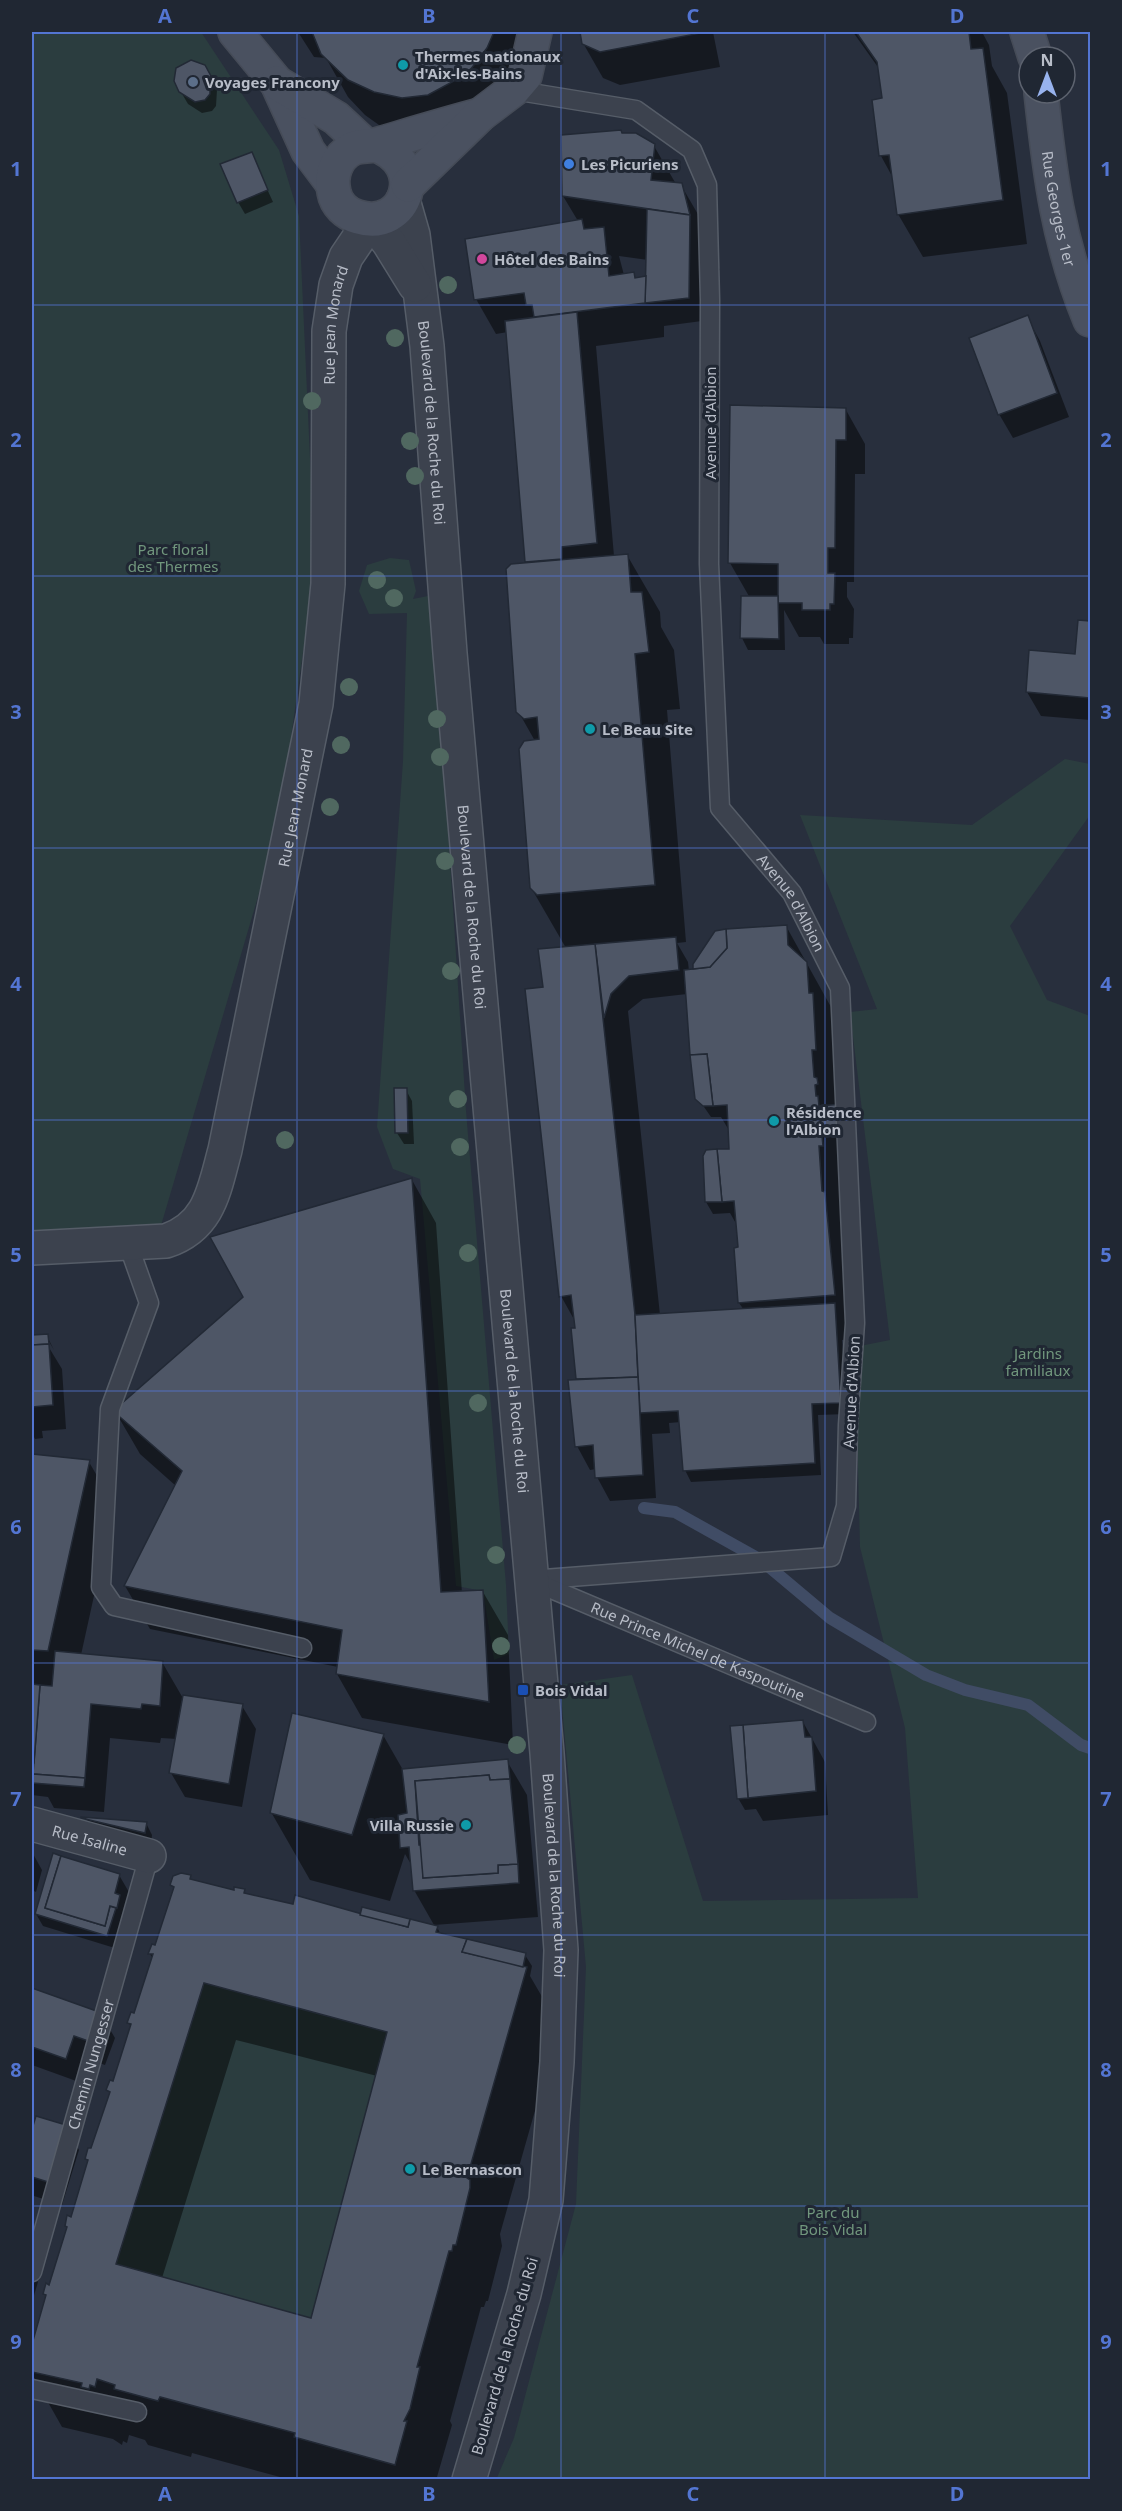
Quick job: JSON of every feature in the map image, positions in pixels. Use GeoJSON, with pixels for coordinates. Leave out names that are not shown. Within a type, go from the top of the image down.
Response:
{"type":"FeatureCollection","features":[{"type":"Feature","properties":{"kind":"main road"},"geometry":{"type":"LineString","coordinates":[[235,32],[277,83],[308,151],[332,183]]}},
{"type":"Feature","properties":{"kind":"main road"},"geometry":{"type":"LineString","coordinates":[[480,115],[352,149],[341,158],[334,170],[332,183],[335,198],[344,210],[356,217],[371,220],[390,214],[405,192],[480,115],[513,90],[525,76],[535,32]]}},
{"type":"Feature","properties":{"kind":"main road"},"geometry":{"type":"LineString","coordinates":[[277,83],[336,118],[371,145],[389,150],[399,159],[406,171],[405,192]]}},
{"type":"Feature","properties":{"kind":"main road","name":"Rue Georges 1er"},"geometry":{"type":"LineString","coordinates":[[1042,105],[1050,179],[1061,238],[1090,320]]}},
{"type":"Feature","properties":{"kind":"street","name":"Boulevard de la Roche du Roi"},"geometry":{"type":"LineString","coordinates":[[405,192],[421,295],[547,1753],[561,1950],[557,2062],[546,2200],[524,2294],[469,2480]]}},
{"type":"Feature","properties":{"kind":"street","name":"Boulevard de la Roche du Roi"},"geometry":{"type":"LineString","coordinates":[[371,220],[389,243],[421,295]]}},
{"type":"Feature","properties":{"kind":"street","name":"Rue Jean Monard"},"geometry":{"type":"LineString","coordinates":[[32,1248],[166,1240],[184,1234],[200,1221],[214,1190],[225,1150],[316,705],[328,584],[329,331],[336,285],[346,256],[371,220]]}},
{"type":"Feature","properties":{"kind":"street","name":"Rue Isaline"},"geometry":{"type":"LineString","coordinates":[[32,1824],[149,1856]]}},
{"type":"Feature","properties":{"kind":"lane","name":"Avenue d'Albion"},"geometry":{"type":"LineString","coordinates":[[513,90],[636,110],[692,150],[708,185],[709,564],[720,808],[792,893],[840,988],[855,1323],[848,1425],[846,1506],[831,1557],[531,1580]]}},
{"type":"Feature","properties":{"kind":"lane"},"geometry":{"type":"LineString","coordinates":[[128,1244],[149,1303],[110,1409],[101,1587],[114,1606],[302,1648]]}},
{"type":"Feature","properties":{"kind":"lane","name":"Rue Prince Michel de Kaspoutine"},"geometry":{"type":"LineString","coordinates":[[531,1580],[866,1722]]}},
{"type":"Feature","properties":{"kind":"lane","name":"Chemin Nungesser"},"geometry":{"type":"LineString","coordinates":[[32,2272],[149,1856]]}},
{"type":"Feature","properties":{"kind":"lane"},"geometry":{"type":"LineString","coordinates":[[32,2389],[137,2412]]}},
{"type":"Feature","properties":{"kind":"green space","name":"Parc floral des Thermes"},"geometry":{"type":"Polygon","coordinates":[[[32,32],[201,32],[279,150],[299,216],[315,568],[278,829],[160,1229],[32,1234],[32,32]]]}},
{"type":"Feature","properties":{"kind":"green space"},"geometry":{"type":"Polygon","coordinates":[[[390,558],[409,560],[416,591],[413,599],[433,595],[466,1111],[506,1585],[509,1654],[494,1660],[483,1591],[456,1586],[420,1179],[393,1169],[377,1127],[403,761],[407,613],[369,614],[359,591],[367,565],[390,558]]]}},
{"type":"Feature","properties":{"kind":"green space","name":"Parc du Bois Vidal"},"geometry":{"type":"Polygon","coordinates":[[[1065,759],[1090,764],[1090,815],[1010,926],[1047,1000],[1090,1016],[1090,2479],[496,2480],[514,2438],[576,2204],[586,1967],[560,1685],[632,1675],[703,1901],[918,1898],[905,1728],[860,1547],[855,1347],[890,1340],[850,1012],[877,1009],[800,815],[972,825],[1065,759]]]}},
{"type":"Feature","properties":{"kind":"green space"},"geometry":{"type":"Polygon","coordinates":[[[204,1983],[387,2032],[311,2318],[116,2264],[204,1983]]]}},
{"type":"Feature","properties":{"kind":"building","name":"Thermes nationaux d'Aix-les-Bains"},"geometry":{"type":"Polygon","coordinates":[[[312,32],[494,32],[487,48],[467,74],[428,95],[402,98],[374,92],[348,80],[321,54],[312,32]]]}},
{"type":"Feature","properties":{"kind":"building"},"geometry":{"type":"Polygon","coordinates":[[[580,32],[701,33],[600,52],[582,44],[580,32]]]}},
{"type":"Feature","properties":{"kind":"building"},"geometry":{"type":"Polygon","coordinates":[[[856,32],[969,32],[971,49],[983,48],[1003,200],[897,215],[889,155],[879,156],[872,100],[882,98],[877,62],[856,32]]]}},
{"type":"Feature","properties":{"kind":"building","name":"Voyages Francony"},"geometry":{"type":"Polygon","coordinates":[[[191,60],[205,65],[212,78],[210,79],[210,94],[205,100],[195,102],[179,92],[174,81],[176,68],[191,60]]]}},
{"type":"Feature","properties":{"kind":"building"},"geometry":{"type":"Polygon","coordinates":[[[621,130],[622,133],[636,133],[655,144],[651,180],[682,183],[690,215],[562,196],[561,135],[621,130]]]}},
{"type":"Feature","properties":{"kind":"building"},"geometry":{"type":"Polygon","coordinates":[[[252,152],[268,190],[237,203],[220,164],[252,152]]]}},
{"type":"Feature","properties":{"kind":"building"},"geometry":{"type":"Polygon","coordinates":[[[647,209],[690,215],[689,298],[645,303],[647,209]]]}},
{"type":"Feature","properties":{"kind":"building"},"geometry":{"type":"Polygon","coordinates":[[[582,219],[584,229],[604,227],[609,276],[634,272],[635,278],[646,276],[645,303],[534,317],[532,305],[526,305],[524,293],[474,300],[465,239],[582,219]]]}},
{"type":"Feature","properties":{"kind":"building"},"geometry":{"type":"Polygon","coordinates":[[[577,312],[597,543],[562,547],[562,559],[525,562],[505,321],[577,312]]]}},
{"type":"Feature","properties":{"kind":"building"},"geometry":{"type":"Polygon","coordinates":[[[1028,315],[1057,393],[998,415],[969,338],[1028,315]]]}},
{"type":"Feature","properties":{"kind":"building"},"geometry":{"type":"Polygon","coordinates":[[[730,405],[846,408],[846,440],[836,440],[835,548],[828,548],[828,573],[835,573],[834,604],[830,604],[830,610],[802,610],[802,603],[778,603],[778,564],[728,563],[730,405]]]}},
{"type":"Feature","properties":{"kind":"building","name":"Le Beau Site"},"geometry":{"type":"Polygon","coordinates":[[[628,554],[631,592],[642,592],[649,652],[635,654],[655,885],[537,895],[530,888],[519,749],[524,741],[539,739],[537,717],[524,719],[516,712],[506,569],[511,564],[628,554]]]}},
{"type":"Feature","properties":{"kind":"building"},"geometry":{"type":"Polygon","coordinates":[[[741,596],[778,596],[779,639],[740,638],[741,596]]]}},
{"type":"Feature","properties":{"kind":"building"},"geometry":{"type":"Polygon","coordinates":[[[1078,620],[1090,621],[1090,698],[1026,692],[1029,650],[1075,654],[1078,620]]]}},
{"type":"Feature","properties":{"kind":"building","name":"Résidence l'Albion"},"geometry":{"type":"Polygon","coordinates":[[[787,925],[788,945],[807,962],[809,993],[813,993],[816,1050],[812,1050],[814,1077],[817,1078],[818,1084],[815,1085],[823,1146],[819,1146],[822,1191],[825,1192],[835,1295],[738,1303],[734,1248],[738,1247],[734,1201],[722,1202],[717,1149],[729,1149],[727,1105],[713,1106],[707,1054],[690,1055],[684,970],[710,967],[727,948],[726,929],[787,925]]]}},
{"type":"Feature","properties":{"kind":"building"},"geometry":{"type":"Polygon","coordinates":[[[726,929],[727,948],[710,967],[693,969],[693,964],[715,931],[726,929]]]}},
{"type":"Feature","properties":{"kind":"building"},"geometry":{"type":"Polygon","coordinates":[[[676,937],[679,970],[629,976],[611,994],[604,1018],[595,944],[676,937]]]}},
{"type":"Feature","properties":{"kind":"building"},"geometry":{"type":"Polygon","coordinates":[[[595,944],[635,1315],[638,1377],[576,1379],[571,1328],[575,1328],[571,1295],[559,1297],[525,989],[543,987],[538,949],[595,944]]]}},
{"type":"Feature","properties":{"kind":"building"},"geometry":{"type":"Polygon","coordinates":[[[707,1054],[713,1106],[703,1106],[695,1099],[693,1082],[690,1055],[707,1054]]]}},
{"type":"Feature","properties":{"kind":"building"},"geometry":{"type":"Polygon","coordinates":[[[394,1088],[407,1088],[408,1133],[395,1133],[394,1088]]]}},
{"type":"Feature","properties":{"kind":"building"},"geometry":{"type":"Polygon","coordinates":[[[843,1104],[846,1134],[822,1136],[819,1106],[843,1104]]]}},
{"type":"Feature","properties":{"kind":"building"},"geometry":{"type":"Polygon","coordinates":[[[717,1149],[722,1202],[705,1202],[703,1156],[706,1150],[717,1149]]]}},
{"type":"Feature","properties":{"kind":"building"},"geometry":{"type":"Polygon","coordinates":[[[412,1178],[441,1592],[483,1590],[489,1702],[336,1674],[342,1630],[124,1586],[182,1471],[113,1411],[243,1297],[210,1237],[412,1178]]]}},
{"type":"Feature","properties":{"kind":"building"},"geometry":{"type":"Polygon","coordinates":[[[835,1303],[841,1403],[812,1404],[815,1463],[683,1471],[678,1411],[640,1413],[635,1315],[835,1303]]]}},
{"type":"Feature","properties":{"kind":"building"},"geometry":{"type":"Polygon","coordinates":[[[48,1334],[49,1344],[32,1345],[32,1335],[48,1334]]]}},
{"type":"Feature","properties":{"kind":"building"},"geometry":{"type":"Polygon","coordinates":[[[49,1344],[53,1405],[32,1407],[32,1345],[49,1344]]]}},
{"type":"Feature","properties":{"kind":"building"},"geometry":{"type":"Polygon","coordinates":[[[638,1377],[643,1475],[595,1478],[593,1445],[575,1447],[568,1380],[638,1377]]]}},
{"type":"Feature","properties":{"kind":"building"},"geometry":{"type":"Polygon","coordinates":[[[32,1454],[90,1460],[48,1651],[32,1650],[32,1454]]]}},
{"type":"Feature","properties":{"kind":"building"},"geometry":{"type":"Polygon","coordinates":[[[55,1651],[163,1661],[160,1706],[142,1704],[141,1709],[91,1704],[85,1778],[33,1774],[40,1685],[52,1686],[55,1651]]]}},
{"type":"Feature","properties":{"kind":"building"},"geometry":{"type":"Polygon","coordinates":[[[32,1684],[40,1685],[34,1763],[32,1763],[32,1684]]]}},
{"type":"Feature","properties":{"kind":"building"},"geometry":{"type":"Polygon","coordinates":[[[183,1695],[243,1704],[229,1784],[169,1773],[183,1695]]]}},
{"type":"Feature","properties":{"kind":"building"},"geometry":{"type":"Polygon","coordinates":[[[292,1713],[384,1734],[352,1835],[270,1813],[292,1713]]]}},
{"type":"Feature","properties":{"kind":"building"},"geometry":{"type":"Polygon","coordinates":[[[803,1720],[805,1737],[812,1737],[816,1791],[748,1798],[743,1725],[803,1720]]]}},
{"type":"Feature","properties":{"kind":"building"},"geometry":{"type":"Polygon","coordinates":[[[743,1725],[748,1798],[737,1799],[730,1726],[743,1725]]]}},
{"type":"Feature","properties":{"kind":"building"},"geometry":{"type":"Polygon","coordinates":[[[508,1759],[510,1779],[490,1780],[489,1775],[415,1781],[419,1845],[422,1845],[423,1878],[498,1873],[498,1865],[518,1864],[519,1883],[413,1891],[409,1847],[400,1848],[398,1815],[407,1813],[402,1769],[508,1759]]]}},
{"type":"Feature","properties":{"kind":"building"},"geometry":{"type":"Polygon","coordinates":[[[33,1774],[85,1778],[84,1787],[32,1783],[33,1774]]]}},
{"type":"Feature","properties":{"kind":"building","name":"Villa Russie"},"geometry":{"type":"Polygon","coordinates":[[[489,1775],[490,1780],[510,1779],[518,1864],[498,1865],[498,1873],[423,1878],[415,1781],[489,1775]]]}},
{"type":"Feature","properties":{"kind":"building"},"geometry":{"type":"Polygon","coordinates":[[[81,1817],[147,1822],[145,1833],[81,1817]]]}},
{"type":"Feature","properties":{"kind":"building"},"geometry":{"type":"Polygon","coordinates":[[[53,1853],[61,1856],[45,1908],[105,1926],[110,1906],[116,1908],[107,1936],[35,1914],[53,1853]]]}},
{"type":"Feature","properties":{"kind":"building"},"geometry":{"type":"Polygon","coordinates":[[[61,1856],[120,1874],[115,1893],[120,1895],[117,1908],[110,1906],[105,1926],[45,1908],[61,1856]]]}},
{"type":"Feature","properties":{"kind":"building","name":"Le Bernascon"},"geometry":{"type":"Polygon","coordinates":[[[181,1873],[191,1875],[190,1879],[234,1890],[234,1887],[245,1889],[244,1893],[293,1904],[295,1895],[408,1927],[410,1919],[438,1926],[436,1932],[467,1939],[462,1952],[527,1967],[467,2178],[470,2180],[470,2188],[456,2245],[453,2245],[452,2251],[449,2251],[417,2367],[420,2367],[410,2409],[404,2421],[407,2421],[395,2465],[294,2437],[295,2433],[160,2397],[158,2401],[114,2389],[115,2385],[97,2379],[95,2387],[90,2385],[89,2389],[81,2387],[82,2383],[32,2372],[32,2344],[46,2295],[43,2294],[46,2283],[49,2285],[67,2227],[65,2226],[67,2215],[71,2217],[88,2160],[85,2159],[88,2148],[91,2148],[110,2092],[106,2090],[110,2080],[113,2081],[131,2024],[127,2023],[131,2012],[134,2013],[153,1954],[148,1954],[152,1944],[155,1945],[174,1887],[170,1885],[173,1876],[181,1873]],[[204,1983],[116,2264],[311,2318],[387,2032],[204,1983]]]}},
{"type":"Feature","properties":{"kind":"building"},"geometry":{"type":"Polygon","coordinates":[[[362,1907],[410,1919],[408,1927],[360,1915],[362,1907]]]}},
{"type":"Feature","properties":{"kind":"building"},"geometry":{"type":"Polygon","coordinates":[[[467,1939],[526,1953],[523,1967],[462,1952],[467,1939]]]}},
{"type":"Feature","properties":{"kind":"building"},"geometry":{"type":"Polygon","coordinates":[[[32,1988],[102,2013],[91,2042],[74,2036],[66,2059],[32,2047],[32,1988]]]}},
{"type":"Feature","properties":{"kind":"building"},"geometry":{"type":"Polygon","coordinates":[[[36,2116],[66,2125],[48,2182],[32,2177],[32,2129],[36,2116]]]}},
{"type":"Feature","properties":{"kind":"waterway"},"geometry":{"type":"LineString","coordinates":[[644,1508],[675,1512],[761,1560],[830,1618],[926,1675],[965,1690],[1028,1705],[1081,1745],[1090,1748]]}},
{"type":"Feature","properties":{"kind":"place","name":"Thermes nationaux d'Aix-les-Bains"},"geometry":{"type":"Point","coordinates":[403,65]}},
{"type":"Feature","properties":{"kind":"place","name":"Voyages Francony"},"geometry":{"type":"Point","coordinates":[193,82]}},
{"type":"Feature","properties":{"kind":"place","name":"Les Picuriens"},"geometry":{"type":"Point","coordinates":[569,164]}},
{"type":"Feature","properties":{"kind":"place","name":"Hôtel des Bains"},"geometry":{"type":"Point","coordinates":[482,259]}},
{"type":"Feature","properties":{"kind":"place","name":"Le Beau Site"},"geometry":{"type":"Point","coordinates":[590,729]}},
{"type":"Feature","properties":{"kind":"place","name":"Résidence l'Albion"},"geometry":{"type":"Point","coordinates":[774,1121]}},
{"type":"Feature","properties":{"kind":"place","name":"Bois Vidal"},"geometry":{"type":"Point","coordinates":[523,1690]}},
{"type":"Feature","properties":{"kind":"place","name":"Villa Russie"},"geometry":{"type":"Point","coordinates":[466,1825]}},
{"type":"Feature","properties":{"kind":"place","name":"Le Bernascon"},"geometry":{"type":"Point","coordinates":[410,2169]}},
{"type":"Feature","properties":{"kind":"park label","name":"Jardins familiaux"},"geometry":{"type":"Point","coordinates":[1038,1362]}}]}
